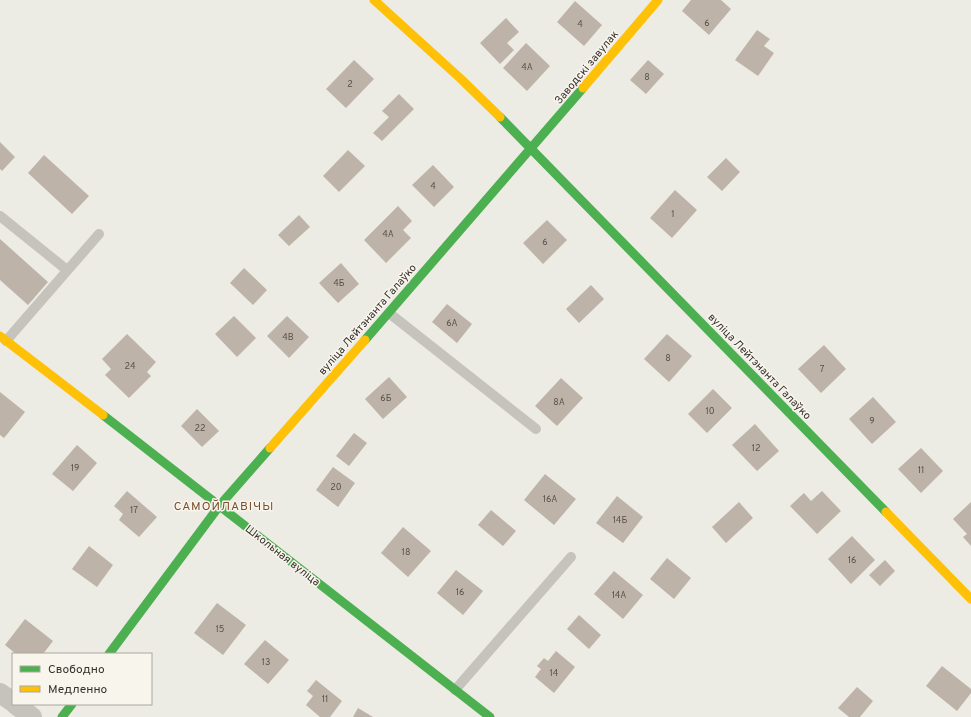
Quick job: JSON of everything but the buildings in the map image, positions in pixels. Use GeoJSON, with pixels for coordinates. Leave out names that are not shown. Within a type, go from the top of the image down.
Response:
{"type":"FeatureCollection","features":[{"type":"Feature","properties":{"kind":"street","name":"вуліца Лейтэнанта Галаўко"},"geometry":{"type":"LineString","coordinates":[[374,0],[461,79],[532,149],[971,599]]}},
{"type":"Feature","properties":{"kind":"street","name":"Заводскі завулак"},"geometry":{"type":"LineString","coordinates":[[532,149],[658,0]]}},
{"type":"Feature","properties":{"kind":"street","name":"вуліца Лейтэнанта Галаўко"},"geometry":{"type":"LineString","coordinates":[[110,653],[220,505],[532,149]]}},
{"type":"Feature","properties":{"kind":"street","name":"Школьная вуліца"},"geometry":{"type":"LineString","coordinates":[[3,339],[220,505],[490,717]]}},
{"type":"Feature","properties":{"kind":"street"},"geometry":{"type":"LineString","coordinates":[[0,693],[12,702]]}},
{"type":"Feature","properties":{"kind":"street"},"geometry":{"type":"LineString","coordinates":[[17,705],[32,717]]}},
{"type":"Feature","properties":{"kind":"street"},"geometry":{"type":"LineString","coordinates":[[62,717],[71,705]]}},
{"type":"Feature","properties":{"kind":"lane"},"geometry":{"type":"LineString","coordinates":[[0,216],[67,270]]}},
{"type":"Feature","properties":{"kind":"lane"},"geometry":{"type":"LineString","coordinates":[[3,339],[99,234]]}},
{"type":"Feature","properties":{"kind":"lane"},"geometry":{"type":"LineString","coordinates":[[388,313],[536,429]]}},
{"type":"Feature","properties":{"kind":"lane"},"geometry":{"type":"LineString","coordinates":[[456,690],[571,557]]}},
{"type":"Feature","properties":{"kind":"traffic: fast"},"geometry":{"type":"LineString","coordinates":[[365,340],[583,88]]}},
{"type":"Feature","properties":{"kind":"traffic: fast"},"geometry":{"type":"LineString","coordinates":[[500,117],[886,512]]}},
{"type":"Feature","properties":{"kind":"traffic: fast"},"geometry":{"type":"LineString","coordinates":[[103,415],[490,717]]}},
{"type":"Feature","properties":{"kind":"traffic: fast"},"geometry":{"type":"LineString","coordinates":[[110,653],[220,505],[270,448]]}},
{"type":"Feature","properties":{"kind":"traffic: fast"},"geometry":{"type":"LineString","coordinates":[[62,717],[71,705]]}},
{"type":"Feature","properties":{"kind":"traffic: slow"},"geometry":{"type":"LineString","coordinates":[[374,0],[461,79],[500,117]]}},
{"type":"Feature","properties":{"kind":"traffic: slow"},"geometry":{"type":"LineString","coordinates":[[583,88],[658,0]]}},
{"type":"Feature","properties":{"kind":"traffic: slow"},"geometry":{"type":"LineString","coordinates":[[0,336],[103,415]]}},
{"type":"Feature","properties":{"kind":"traffic: slow"},"geometry":{"type":"LineString","coordinates":[[270,448],[365,340]]}},
{"type":"Feature","properties":{"kind":"traffic: slow"},"geometry":{"type":"LineString","coordinates":[[886,512],[971,599]]}},
{"type":"Feature","properties":{"kind":"district","name":"САМОЙЛАВІЧЫ"},"geometry":{"type":"Point","coordinates":[224,506]}}]}
